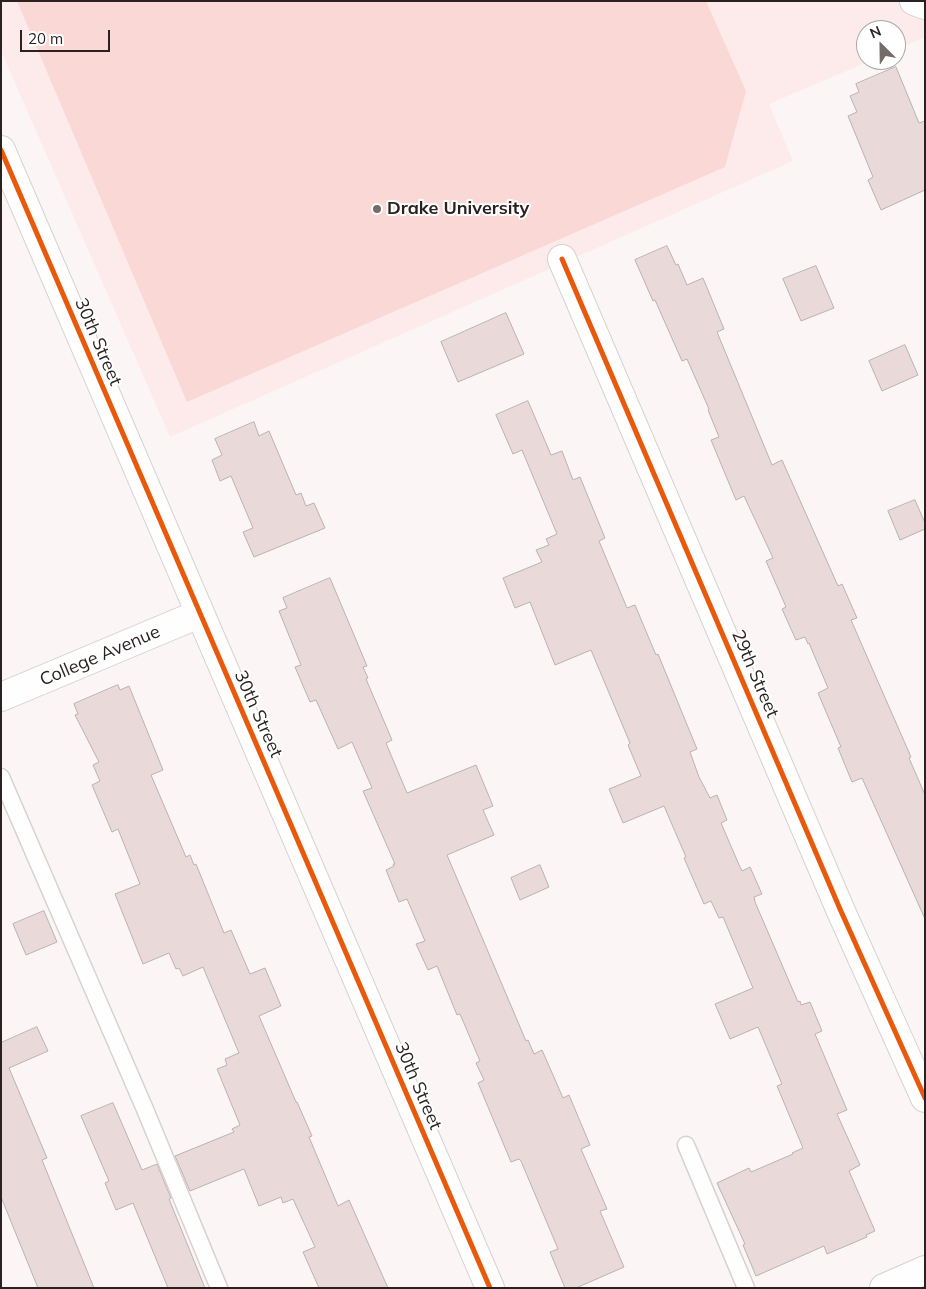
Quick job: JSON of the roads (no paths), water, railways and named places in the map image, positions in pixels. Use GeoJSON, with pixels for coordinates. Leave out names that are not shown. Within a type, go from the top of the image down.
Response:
{"type":"FeatureCollection","features":[{"type":"Feature","properties":{"kind":"street"},"geometry":{"type":"LineString","coordinates":[[914,1],[925,5]]}},
{"type":"Feature","properties":{"kind":"street","name":"30th Street"},"geometry":{"type":"LineString","coordinates":[[1,150],[490,1288]]}},
{"type":"Feature","properties":{"kind":"street","name":"29th Street"},"geometry":{"type":"LineString","coordinates":[[562,259],[840,909],[925,1098]]}},
{"type":"Feature","properties":{"kind":"street","name":"College Avenue"},"geometry":{"type":"LineString","coordinates":[[1,698],[199,614]]}},
{"type":"Feature","properties":{"kind":"street"},"geometry":{"type":"LineString","coordinates":[[884,1288],[925,1270]]}},
{"type":"Feature","properties":{"kind":"lane"},"geometry":{"type":"LineString","coordinates":[[1,777],[144,1107],[219,1288]]}},
{"type":"Feature","properties":{"kind":"lane"},"geometry":{"type":"LineString","coordinates":[[686,1145],[746,1288]]}},
{"type":"Feature","properties":{"kind":"place","name":"Drake University"},"geometry":{"type":"Point","coordinates":[377,209]}}]}
